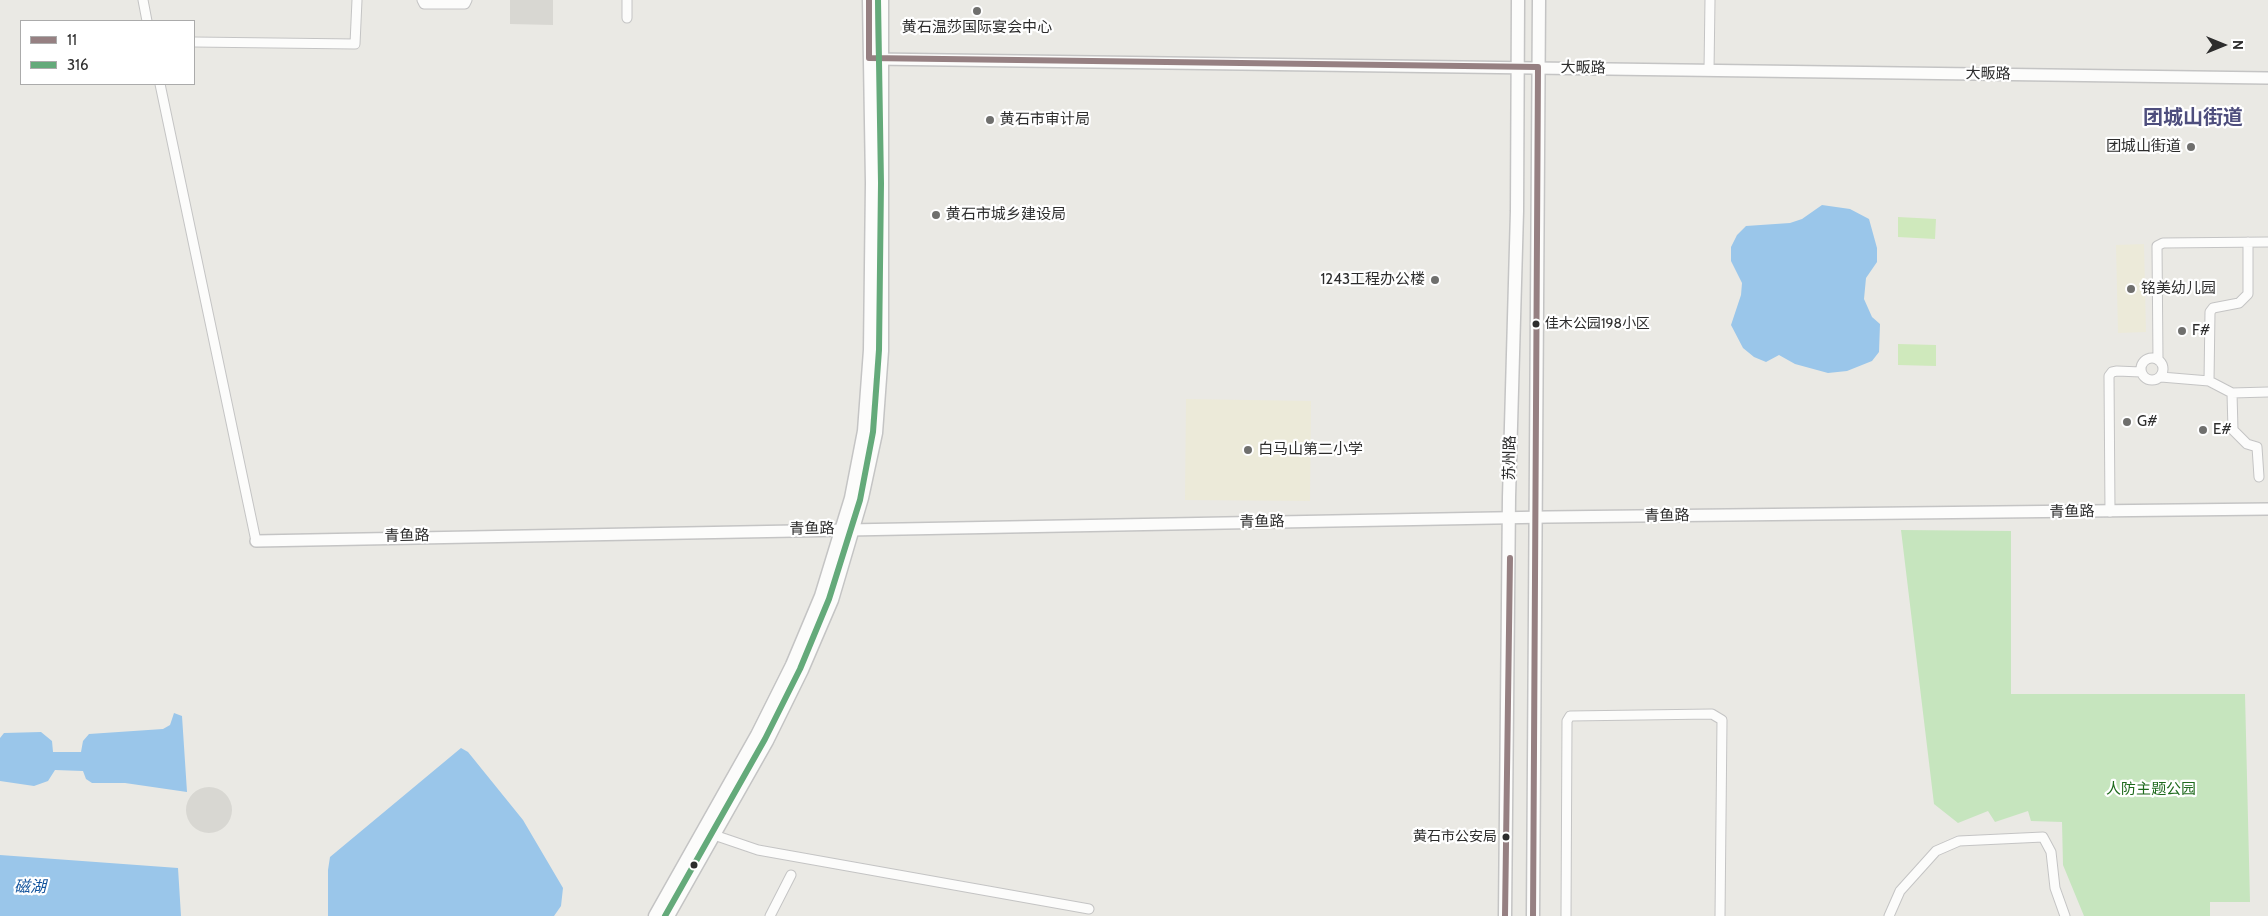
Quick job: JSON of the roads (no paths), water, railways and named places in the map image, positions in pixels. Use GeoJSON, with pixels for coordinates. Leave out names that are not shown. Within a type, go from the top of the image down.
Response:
{"type":"FeatureCollection","features":[{"type":"Feature","properties":{"kind":"main road"},"geometry":{"type":"LineString","coordinates":[[668,916],[767,741],[802,670],[832,600],[864,431],[870,350],[872,183],[869,0]]}},
{"type":"Feature","properties":{"kind":"main road"},"geometry":{"type":"LineString","coordinates":[[655,916],[757,735],[792,665],[847,528],[876,433],[882,351],[882,0]]}},
{"type":"Feature","properties":{"kind":"main road","name":"苏州路"},"geometry":{"type":"LineString","coordinates":[[1505,916],[1510,518],[1517,212],[1518,0]]}},
{"type":"Feature","properties":{"kind":"main road","name":"苏州路"},"geometry":{"type":"LineString","coordinates":[[1533,916],[1534,518],[1540,0]]}},
{"type":"Feature","properties":{"kind":"street"},"geometry":{"type":"LineString","coordinates":[[143,0],[147,20]]}},
{"type":"Feature","properties":{"kind":"street"},"geometry":{"type":"LineString","coordinates":[[195,42],[355,44],[357,0]]}},
{"type":"Feature","properties":{"kind":"street"},"geometry":{"type":"LineString","coordinates":[[422,0],[424,4],[464,4],[467,0]]}},
{"type":"Feature","properties":{"kind":"street"},"geometry":{"type":"LineString","coordinates":[[627,0],[627,18]]}},
{"type":"Feature","properties":{"kind":"street"},"geometry":{"type":"LineString","coordinates":[[1709,70],[1710,0]]}},
{"type":"Feature","properties":{"kind":"street","name":"大畈路"},"geometry":{"type":"LineString","coordinates":[[869,58],[2268,78]]}},
{"type":"Feature","properties":{"kind":"street"},"geometry":{"type":"LineString","coordinates":[[160,85],[256,540]]}},
{"type":"Feature","properties":{"kind":"street"},"geometry":{"type":"LineString","coordinates":[[2209,381],[2210,312],[2213,308],[2239,303],[2248,294],[2248,242]]}},
{"type":"Feature","properties":{"kind":"street"},"geometry":{"type":"LineString","coordinates":[[2158,360],[2157,246],[2163,243],[2268,242]]}},
{"type":"Feature","properties":{"kind":"street"},"geometry":{"type":"LineString","coordinates":[[2161,377],[2164,367],[2158,360],[2152,358],[2145,360],[2141,366],[2141,372],[2150,381],[2161,377],[2209,381],[2232,393],[2268,392]]}},
{"type":"Feature","properties":{"kind":"street"},"geometry":{"type":"LineString","coordinates":[[2110,512],[2109,373],[2117,371],[2141,372]]}},
{"type":"Feature","properties":{"kind":"street"},"geometry":{"type":"LineString","coordinates":[[2232,393],[2233,430],[2247,444],[2258,446],[2259,477]]}},
{"type":"Feature","properties":{"kind":"street","name":"青鱼路"},"geometry":{"type":"LineString","coordinates":[[256,540],[847,528],[2268,509]]}},
{"type":"Feature","properties":{"kind":"street"},"geometry":{"type":"LineString","coordinates":[[1566,916],[1567,721],[1570,716],[1712,714],[1722,720],[1720,916]]}},
{"type":"Feature","properties":{"kind":"street"},"geometry":{"type":"LineString","coordinates":[[714,834],[758,850],[1089,908]]}},
{"type":"Feature","properties":{"kind":"street"},"geometry":{"type":"LineString","coordinates":[[1889,916],[1900,891],[1936,851],[1959,841],[2043,837],[2052,852],[2055,888],[2065,916]]}},
{"type":"Feature","properties":{"kind":"street"},"geometry":{"type":"LineString","coordinates":[[770,916],[791,875]]}},
{"type":"Feature","properties":{"kind":"water"},"geometry":{"type":"Polygon","coordinates":[[[1822,205],[1850,209],[1869,219],[1877,248],[1877,262],[1866,278],[1864,299],[1872,317],[1880,324],[1879,352],[1872,361],[1847,371],[1828,373],[1795,364],[1779,355],[1766,362],[1754,357],[1743,348],[1731,325],[1741,295],[1742,283],[1731,261],[1731,247],[1737,235],[1746,226],[1790,223],[1802,219],[1822,205]]]}},
{"type":"Feature","properties":{"kind":"water"},"geometry":{"type":"Polygon","coordinates":[[[174,713],[182,716],[187,792],[125,783],[92,783],[86,779],[83,771],[55,770],[48,781],[34,786],[0,781],[0,738],[4,733],[41,732],[52,741],[53,752],[81,752],[83,741],[89,734],[163,729],[170,725],[174,713]]]}},
{"type":"Feature","properties":{"kind":"water"},"geometry":{"type":"Polygon","coordinates":[[[461,748],[468,752],[523,820],[563,888],[561,906],[554,916],[328,916],[328,870],[330,857],[461,748]]]}},
{"type":"Feature","properties":{"kind":"water","name":"磁湖"},"geometry":{"type":"Polygon","coordinates":[[[0,855],[178,868],[181,916],[0,916],[0,855]]]}},
{"type":"Feature","properties":{"kind":"place","name":"黄石温莎国际宴会中心"},"geometry":{"type":"Point","coordinates":[977,11]}},
{"type":"Feature","properties":{"kind":"place","name":"黄石市审计局"},"geometry":{"type":"Point","coordinates":[990,120]}},
{"type":"Feature","properties":{"kind":"place","name":"团城山街道"},"geometry":{"type":"Point","coordinates":[2191,147]}},
{"type":"Feature","properties":{"kind":"place","name":"黄石市城乡建设局"},"geometry":{"type":"Point","coordinates":[936,215]}},
{"type":"Feature","properties":{"kind":"place","name":"1243工程办公楼"},"geometry":{"type":"Point","coordinates":[1435,280]}},
{"type":"Feature","properties":{"kind":"place","name":"铭美幼儿园"},"geometry":{"type":"Point","coordinates":[2131,289]}},
{"type":"Feature","properties":{"kind":"place","name":"佳木公园198小区"},"geometry":{"type":"Point","coordinates":[1536,324]}},
{"type":"Feature","properties":{"kind":"place","name":"F#"},"geometry":{"type":"Point","coordinates":[2182,331]}},
{"type":"Feature","properties":{"kind":"place","name":"G#"},"geometry":{"type":"Point","coordinates":[2127,422]}},
{"type":"Feature","properties":{"kind":"place","name":"E#"},"geometry":{"type":"Point","coordinates":[2203,430]}},
{"type":"Feature","properties":{"kind":"place","name":"白马山第二小学"},"geometry":{"type":"Point","coordinates":[1248,450]}},
{"type":"Feature","properties":{"kind":"place","name":"黄石市公安局"},"geometry":{"type":"Point","coordinates":[1506,837]}},
{"type":"Feature","properties":{"kind":"district","name":"团城山街道"},"geometry":{"type":"Point","coordinates":[2193,118]}},
{"type":"Feature","properties":{"kind":"park label","name":"人防主题公园"},"geometry":{"type":"Point","coordinates":[2151,790]}}]}
